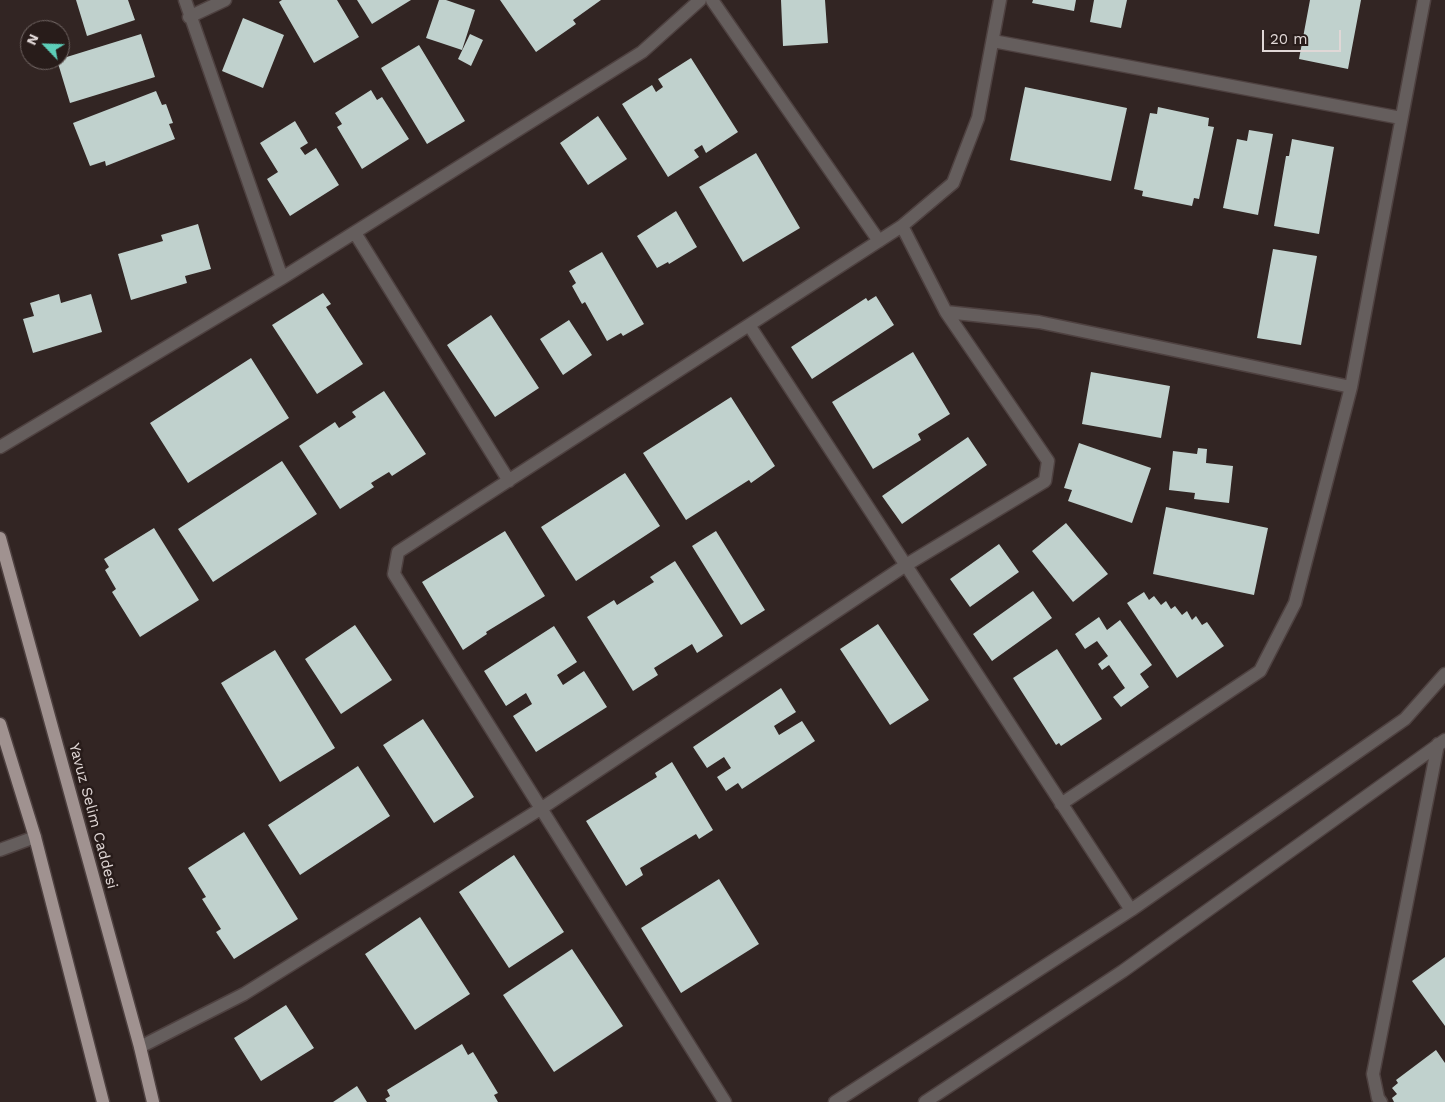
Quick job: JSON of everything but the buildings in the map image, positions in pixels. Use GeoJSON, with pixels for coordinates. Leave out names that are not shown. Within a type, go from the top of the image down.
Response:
{"type":"FeatureCollection","features":[{"type":"Feature","properties":{"kind":"main road","name":"Yavuz Selim Caddesi"},"geometry":{"type":"LineString","coordinates":[[0,538],[154,1102]]}},
{"type":"Feature","properties":{"kind":"main road"},"geometry":{"type":"LineString","coordinates":[[0,724],[34,837],[103,1102]]}},
{"type":"Feature","properties":{"kind":"street"},"geometry":{"type":"LineString","coordinates":[[185,0],[189,17],[282,278]]}},
{"type":"Feature","properties":{"kind":"street"},"geometry":{"type":"LineString","coordinates":[[189,17],[225,0]]}},
{"type":"Feature","properties":{"kind":"street"},"geometry":{"type":"LineString","coordinates":[[0,448],[355,233],[642,52],[700,0]]}},
{"type":"Feature","properties":{"kind":"street"},"geometry":{"type":"LineString","coordinates":[[712,0],[879,241]]}},
{"type":"Feature","properties":{"kind":"street"},"geometry":{"type":"LineString","coordinates":[[725,1102],[394,574],[398,552],[902,226],[953,183],[978,118],[1000,0]]}},
{"type":"Feature","properties":{"kind":"street"},"geometry":{"type":"LineString","coordinates":[[1061,804],[1260,671],[1295,603],[1351,387],[1424,0]]}},
{"type":"Feature","properties":{"kind":"street"},"geometry":{"type":"LineString","coordinates":[[993,41],[1401,118]]}},
{"type":"Feature","properties":{"kind":"street"},"geometry":{"type":"LineString","coordinates":[[140,1047],[244,994],[542,808],[906,565],[1045,482],[1048,461],[946,312],[902,226]]}},
{"type":"Feature","properties":{"kind":"street"},"geometry":{"type":"LineString","coordinates":[[355,233],[509,481]]}},
{"type":"Feature","properties":{"kind":"street"},"geometry":{"type":"LineString","coordinates":[[946,312],[1039,322],[1351,387]]}},
{"type":"Feature","properties":{"kind":"street"},"geometry":{"type":"LineString","coordinates":[[749,325],[1132,910]]}},
{"type":"Feature","properties":{"kind":"street"},"geometry":{"type":"LineString","coordinates":[[836,1102],[1132,910],[1405,719],[1445,674]]}},
{"type":"Feature","properties":{"kind":"street"},"geometry":{"type":"LineString","coordinates":[[925,1102],[1123,971],[1442,742]]}},
{"type":"Feature","properties":{"kind":"street"},"geometry":{"type":"LineString","coordinates":[[1381,1102],[1378,1098],[1373,1074],[1442,742]]}},
{"type":"Feature","properties":{"kind":"street"},"geometry":{"type":"LineString","coordinates":[[0,850],[34,837]]}}]}
